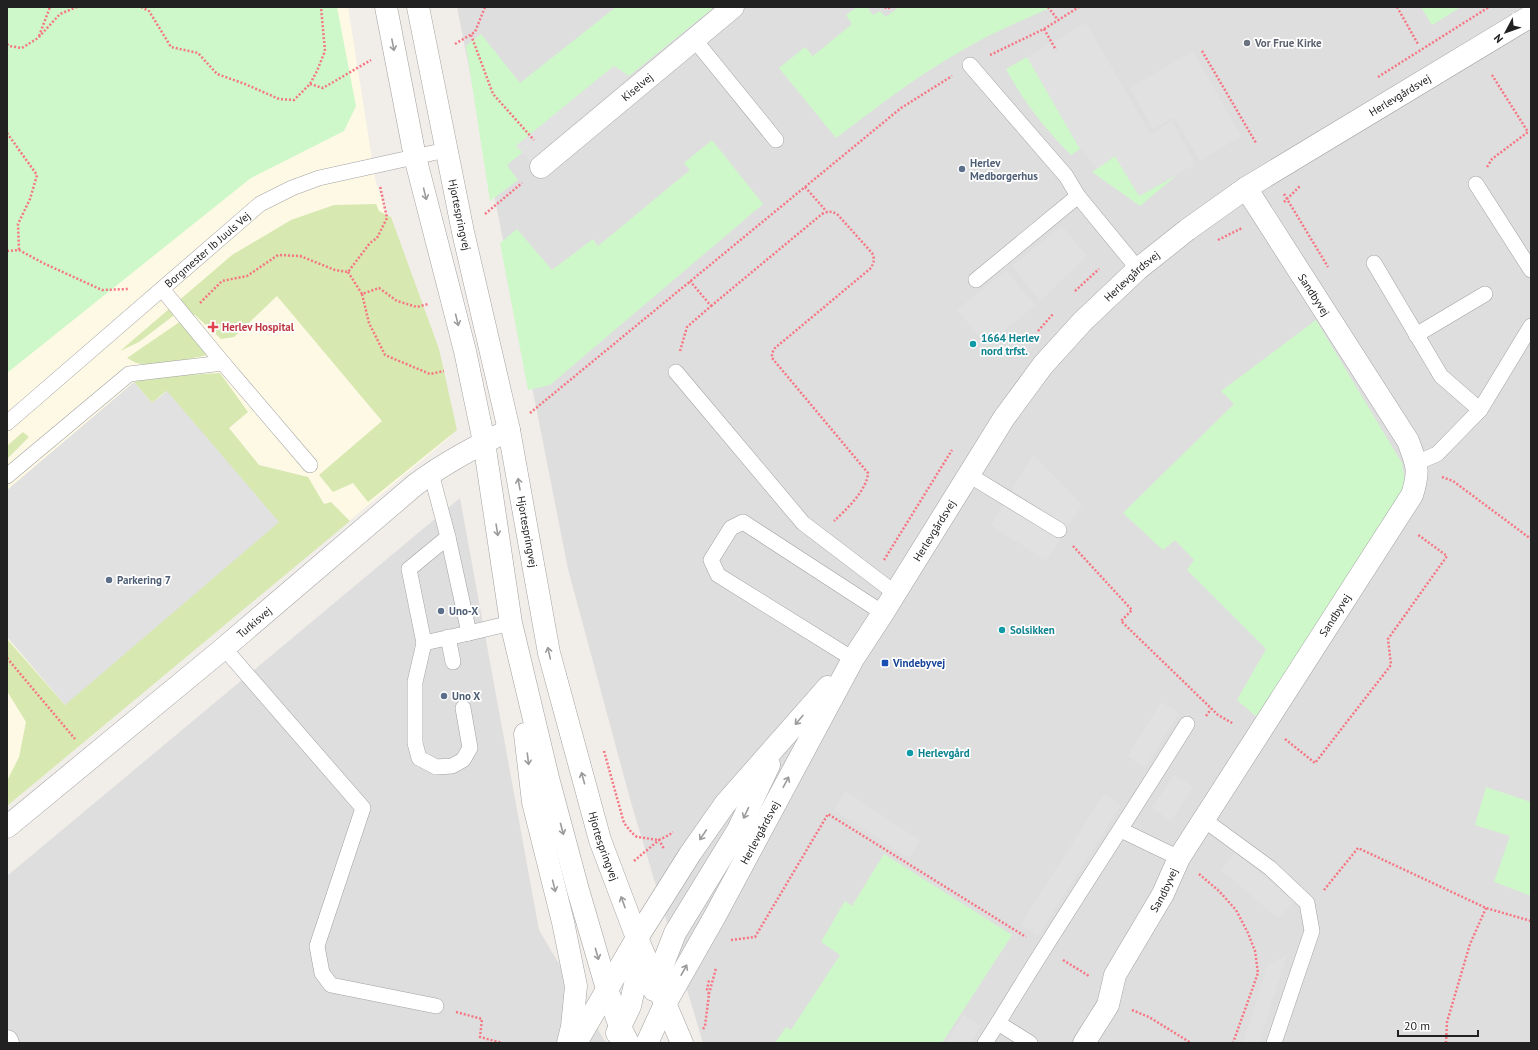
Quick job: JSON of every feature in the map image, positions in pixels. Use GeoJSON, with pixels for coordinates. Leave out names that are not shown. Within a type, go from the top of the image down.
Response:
{"type":"FeatureCollection","features":[{"type":"Feature","properties":{"kind":"street"},"geometry":{"type":"LineString","coordinates":[[386,7],[415,157],[468,367],[484,442],[511,623],[533,802],[563,922],[576,986],[572,1027],[568,1043]]}},
{"type":"Feature","properties":{"kind":"street","name":"Hjortespringvej"},"geometry":{"type":"LineString","coordinates":[[418,7],[463,232],[509,430],[549,653],[600,840],[637,938],[656,982],[648,1006]]}},
{"type":"Feature","properties":{"kind":"street","name":"Kiselvej"},"geometry":{"type":"LineString","coordinates":[[546,163],[733,7]]}},
{"type":"Feature","properties":{"kind":"street","name":"Herlevgårdsvej"},"geometry":{"type":"LineString","coordinates":[[648,1006],[718,909],[853,659],[1004,418],[1043,365],[1083,320],[1138,269],[1187,230],[1246,188],[1531,16]]}},
{"type":"Feature","properties":{"kind":"street","name":"Sandbyvej"},"geometry":{"type":"LineString","coordinates":[[1084,1043],[1108,1005],[1115,976],[1163,894],[1187,864],[1203,819],[1412,495],[1417,478],[1416,463],[1408,441],[1246,188]]}},
{"type":"Feature","properties":{"kind":"street","name":"Turkisvej"},"geometry":{"type":"LineString","coordinates":[[7,827],[224,648],[431,473],[484,442],[509,430]]}},
{"type":"Feature","properties":{"kind":"street"},"geometry":{"type":"LineString","coordinates":[[511,623],[548,778],[620,1038]]}},
{"type":"Feature","properties":{"kind":"street","name":"Herlevgårdsvej"},"geometry":{"type":"LineString","coordinates":[[576,1043],[637,938],[690,854],[725,804],[853,659]]}},
{"type":"Feature","properties":{"kind":"street"},"geometry":{"type":"LineString","coordinates":[[656,982],[675,933],[738,830],[781,740]]}},
{"type":"Feature","properties":{"kind":"street"},"geometry":{"type":"LineString","coordinates":[[637,938],[638,971],[648,1006],[646,1043]]}},
{"type":"Feature","properties":{"kind":"street"},"geometry":{"type":"LineString","coordinates":[[607,989],[648,1006],[682,1043]]}},
{"type":"Feature","properties":{"kind":"street"},"geometry":{"type":"LineString","coordinates":[[620,1038],[648,1006]]}},
{"type":"Feature","properties":{"kind":"lane"},"geometry":{"type":"LineString","coordinates":[[694,39],[776,140]]}},
{"type":"Feature","properties":{"kind":"lane"},"geometry":{"type":"LineString","coordinates":[[970,64],[1066,176],[1078,196],[1138,269]]}},
{"type":"Feature","properties":{"kind":"lane","name":"Borgmester Ib Juuls Vej"},"geometry":{"type":"LineString","coordinates":[[7,423],[260,204],[292,188],[319,178],[446,150]]}},
{"type":"Feature","properties":{"kind":"lane"},"geometry":{"type":"LineString","coordinates":[[1476,184],[1531,270]]}},
{"type":"Feature","properties":{"kind":"lane"},"geometry":{"type":"LineString","coordinates":[[976,280],[1078,196]]}},
{"type":"Feature","properties":{"kind":"lane"},"geometry":{"type":"LineString","coordinates":[[1374,263],[1441,376],[1480,410]]}},
{"type":"Feature","properties":{"kind":"lane"},"geometry":{"type":"LineString","coordinates":[[162,289],[310,465]]}},
{"type":"Feature","properties":{"kind":"lane"},"geometry":{"type":"LineString","coordinates":[[1416,335],[1485,294]]}},
{"type":"Feature","properties":{"kind":"lane"},"geometry":{"type":"LineString","coordinates":[[1416,463],[1437,454],[1480,410],[1531,326]]}},
{"type":"Feature","properties":{"kind":"lane"},"geometry":{"type":"LineString","coordinates":[[7,476],[129,374],[223,363]]}},
{"type":"Feature","properties":{"kind":"lane"},"geometry":{"type":"LineString","coordinates":[[676,372],[803,523],[895,593]]}},
{"type":"Feature","properties":{"kind":"lane"},"geometry":{"type":"LineString","coordinates":[[431,473],[448,537],[469,633]]}},
{"type":"Feature","properties":{"kind":"lane"},"geometry":{"type":"LineString","coordinates":[[969,474],[1059,530]]}},
{"type":"Feature","properties":{"kind":"lane"},"geometry":{"type":"LineString","coordinates":[[853,659],[718,575],[711,560],[731,528],[743,522],[883,613]]}},
{"type":"Feature","properties":{"kind":"lane"},"geometry":{"type":"LineString","coordinates":[[448,537],[409,569],[424,643],[415,682],[415,743],[419,758],[436,767],[452,766],[463,760],[470,748],[463,708]]}},
{"type":"Feature","properties":{"kind":"lane"},"geometry":{"type":"LineString","coordinates":[[424,643],[511,623]]}},
{"type":"Feature","properties":{"kind":"lane"},"geometry":{"type":"LineString","coordinates":[[448,637],[453,662]]}},
{"type":"Feature","properties":{"kind":"lane"},"geometry":{"type":"LineString","coordinates":[[224,648],[362,808],[318,946],[322,973],[331,985],[436,1006]]}},
{"type":"Feature","properties":{"kind":"lane"},"geometry":{"type":"LineString","coordinates":[[985,1043],[1043,948],[1121,830],[1187,724]]}},
{"type":"Feature","properties":{"kind":"lane"},"geometry":{"type":"LineString","coordinates":[[1203,819],[1270,868],[1307,903],[1312,931],[1274,1043]]}},
{"type":"Feature","properties":{"kind":"lane"},"geometry":{"type":"LineString","coordinates":[[1121,830],[1187,864]]}},
{"type":"Feature","properties":{"kind":"lane"},"geometry":{"type":"LineString","coordinates":[[998,1023],[1030,1043]]}},
{"type":"Feature","properties":{"kind":"path"},"geometry":{"type":"LineString","coordinates":[[38,38],[50,7]]}},
{"type":"Feature","properties":{"kind":"path"},"geometry":{"type":"LineString","coordinates":[[7,44],[9,46],[22,48],[38,38],[60,14],[77,7]]}},
{"type":"Feature","properties":{"kind":"path"},"geometry":{"type":"LineString","coordinates":[[141,7],[149,11],[171,48],[198,53],[217,74],[279,99],[294,100],[310,84],[325,51],[321,7]]}},
{"type":"Feature","properties":{"kind":"path"},"geometry":{"type":"LineString","coordinates":[[455,44],[475,32],[485,7]]}},
{"type":"Feature","properties":{"kind":"path"},"geometry":{"type":"LineString","coordinates":[[885,7],[888,9],[890,7]]}},
{"type":"Feature","properties":{"kind":"path"},"geometry":{"type":"LineString","coordinates":[[1048,7],[1058,20]]}},
{"type":"Feature","properties":{"kind":"path"},"geometry":{"type":"LineString","coordinates":[[509,430],[901,108],[970,64],[1044,28],[1079,7]]}},
{"type":"Feature","properties":{"kind":"path"},"geometry":{"type":"LineString","coordinates":[[1397,7],[1418,44]]}},
{"type":"Feature","properties":{"kind":"path"},"geometry":{"type":"LineString","coordinates":[[1376,78],[1489,7]]}},
{"type":"Feature","properties":{"kind":"path"},"geometry":{"type":"LineString","coordinates":[[1044,28],[1056,50]]}},
{"type":"Feature","properties":{"kind":"path"},"geometry":{"type":"LineString","coordinates":[[463,232],[546,163],[493,94],[471,35]]}},
{"type":"Feature","properties":{"kind":"path"},"geometry":{"type":"LineString","coordinates":[[310,84],[323,88],[394,46]]}},
{"type":"Feature","properties":{"kind":"path"},"geometry":{"type":"LineString","coordinates":[[1202,51],[1256,143]]}},
{"type":"Feature","properties":{"kind":"path"},"geometry":{"type":"LineString","coordinates":[[1476,184],[1492,159],[1528,132],[1492,74]]}},
{"type":"Feature","properties":{"kind":"path"},"geometry":{"type":"LineString","coordinates":[[7,133],[36,175],[30,199],[18,224],[19,250]]}},
{"type":"Feature","properties":{"kind":"path"},"geometry":{"type":"LineString","coordinates":[[348,272],[370,243],[377,238],[387,218],[375,166]]}},
{"type":"Feature","properties":{"kind":"path"},"geometry":{"type":"LineString","coordinates":[[1272,173],[1331,271]]}},
{"type":"Feature","properties":{"kind":"path"},"geometry":{"type":"LineString","coordinates":[[1213,243],[1264,216],[1288,200],[1302,185]]}},
{"type":"Feature","properties":{"kind":"path"},"geometry":{"type":"LineString","coordinates":[[805,186],[827,212]]}},
{"type":"Feature","properties":{"kind":"path"},"geometry":{"type":"LineString","coordinates":[[676,372],[684,332],[687,327],[822,214],[833,211],[838,214],[872,253],[874,263],[871,268],[775,348],[772,353],[772,358],[868,473],[866,483],[847,510],[819,534]]}},
{"type":"Feature","properties":{"kind":"path"},"geometry":{"type":"LineString","coordinates":[[1074,293],[1121,248]]}},
{"type":"Feature","properties":{"kind":"path"},"geometry":{"type":"LineString","coordinates":[[7,251],[19,250],[43,263],[102,290],[162,289]]}},
{"type":"Feature","properties":{"kind":"path"},"geometry":{"type":"LineString","coordinates":[[182,313],[202,302],[222,281],[247,276],[278,255],[300,256],[335,270],[348,272],[362,294],[369,323],[385,355],[430,374],[468,367]]}},
{"type":"Feature","properties":{"kind":"path"},"geometry":{"type":"LineString","coordinates":[[690,282],[711,306]]}},
{"type":"Feature","properties":{"kind":"path"},"geometry":{"type":"LineString","coordinates":[[362,294],[379,288],[397,301],[418,307],[451,298]]}},
{"type":"Feature","properties":{"kind":"path"},"geometry":{"type":"LineString","coordinates":[[1034,336],[1054,314]]}},
{"type":"Feature","properties":{"kind":"path"},"geometry":{"type":"LineString","coordinates":[[874,577],[955,447]]}},
{"type":"Feature","properties":{"kind":"path"},"geometry":{"type":"LineString","coordinates":[[1437,454],[1438,475],[1453,481],[1531,539]]}},
{"type":"Feature","properties":{"kind":"path"},"geometry":{"type":"LineString","coordinates":[[1059,530],[1132,610],[1121,621],[1218,715],[1275,747],[1282,737],[1315,763],[1391,665],[1388,639],[1447,556],[1412,530]]}},
{"type":"Feature","properties":{"kind":"path"},"geometry":{"type":"LineString","coordinates":[[7,658],[91,758]]}},
{"type":"Feature","properties":{"kind":"path"},"geometry":{"type":"LineString","coordinates":[[603,748],[624,823],[632,833],[638,837],[659,840],[669,836],[677,829]]}},
{"type":"Feature","properties":{"kind":"path"},"geometry":{"type":"LineString","coordinates":[[729,940],[755,937],[828,814],[1043,948],[1111,994],[1132,1011],[1149,1017],[1191,1043]]}},
{"type":"Feature","properties":{"kind":"path"},"geometry":{"type":"LineString","coordinates":[[1308,910],[1358,848],[1486,908],[1531,921]]}},
{"type":"Feature","properties":{"kind":"path"},"geometry":{"type":"LineString","coordinates":[[1187,864],[1219,891],[1236,910],[1248,933],[1255,951],[1258,973],[1234,1043]]}},
{"type":"Feature","properties":{"kind":"path"},"geometry":{"type":"LineString","coordinates":[[1446,1043],[1447,1022],[1453,1001],[1470,944],[1486,908]]}},
{"type":"Feature","properties":{"kind":"path"},"geometry":{"type":"LineString","coordinates":[[709,994],[716,966]]}},
{"type":"Feature","properties":{"kind":"path"},"geometry":{"type":"LineString","coordinates":[[436,1006],[482,1019],[480,1037],[502,1043]]}},
{"type":"Feature","properties":{"kind":"shaded area","name":"Herlev Hospital"},"geometry":{"type":"Polygon","coordinates":[[[7,7],[348,7],[375,178],[451,436],[7,806],[7,7]]]}},
{"type":"Feature","properties":{"kind":"shaded area"},"geometry":{"type":"Polygon","coordinates":[[[457,7],[1531,7],[1531,1043],[703,1043],[630,799],[568,569],[457,7]]]}},
{"type":"Feature","properties":{"kind":"shaded area"},"geometry":{"type":"Polygon","coordinates":[[[1086,23],[1151,135],[1172,121],[1195,164],[1139,196],[1115,156],[1097,169],[1079,147],[1027,57],[1086,23]]]}},
{"type":"Feature","properties":{"kind":"shaded area"},"geometry":{"type":"Polygon","coordinates":[[[1193,51],[1241,136],[1200,161],[1174,117],[1153,129],[1130,88],[1193,51]]]}},
{"type":"Feature","properties":{"kind":"shaded area"},"geometry":{"type":"Polygon","coordinates":[[[614,66],[629,76],[530,160],[516,146],[614,66]]]}},
{"type":"Feature","properties":{"kind":"shaded area"},"geometry":{"type":"Polygon","coordinates":[[[1062,226],[1087,256],[1040,301],[1012,266],[1062,226]]]}},
{"type":"Feature","properties":{"kind":"shaded area"},"geometry":{"type":"Polygon","coordinates":[[[1006,271],[1035,305],[987,345],[957,310],[1006,271]]]}},
{"type":"Feature","properties":{"kind":"shaded area","name":"Parkering 7"},"geometry":{"type":"Polygon","coordinates":[[[134,382],[152,403],[167,391],[279,522],[65,705],[7,637],[7,490],[134,382]]]}},
{"type":"Feature","properties":{"kind":"shaded area"},"geometry":{"type":"Polygon","coordinates":[[[1033,455],[1082,505],[1046,561],[991,525],[1033,455]]]}},
{"type":"Feature","properties":{"kind":"shaded area"},"geometry":{"type":"Polygon","coordinates":[[[460,498],[539,930],[606,1043],[7,1043],[7,876],[460,498]]]}},
{"type":"Feature","properties":{"kind":"shaded area"},"geometry":{"type":"Polygon","coordinates":[[[1161,702],[1179,713],[1145,768],[1128,756],[1161,702]]]}},
{"type":"Feature","properties":{"kind":"shaded area"},"geometry":{"type":"Polygon","coordinates":[[[1174,775],[1193,787],[1171,821],[1152,808],[1174,775]]]}},
{"type":"Feature","properties":{"kind":"shaded area"},"geometry":{"type":"Polygon","coordinates":[[[845,791],[920,840],[909,858],[834,810],[845,791]]]}},
{"type":"Feature","properties":{"kind":"shaded area"},"geometry":{"type":"Polygon","coordinates":[[[1104,794],[1121,805],[1038,936],[1021,924],[1104,794]]]}},
{"type":"Feature","properties":{"kind":"shaded area"},"geometry":{"type":"Polygon","coordinates":[[[1235,853],[1294,901],[1278,918],[1221,870],[1235,853]]]}},
{"type":"Feature","properties":{"kind":"shaded area"},"geometry":{"type":"Polygon","coordinates":[[[1287,955],[1259,1043],[1243,1043],[1268,964],[1287,955]]]}},
{"type":"Feature","properties":{"kind":"shaded area"},"geometry":{"type":"Polygon","coordinates":[[[963,1015],[981,1026],[970,1043],[946,1043],[963,1015]]]}},
{"type":"Feature","properties":{"kind":"green space"},"geometry":{"type":"Polygon","coordinates":[[[7,7],[337,7],[356,106],[344,131],[251,178],[7,373],[7,7]]]}},
{"type":"Feature","properties":{"kind":"green space"},"geometry":{"type":"Polygon","coordinates":[[[616,7],[712,7],[712,9],[629,76],[614,66],[517,145],[523,152],[507,165],[518,180],[490,201],[466,46],[481,34],[520,83],[616,7]]]}},
{"type":"Feature","properties":{"kind":"green space"},"geometry":{"type":"Polygon","coordinates":[[[857,7],[867,7],[873,15],[880,11],[886,17],[899,7],[1052,7],[988,36],[936,66],[878,106],[836,138],[779,68],[805,47],[813,56],[852,24],[846,15],[857,7]]]}},
{"type":"Feature","properties":{"kind":"green space"},"geometry":{"type":"Polygon","coordinates":[[[1421,7],[1461,7],[1432,25],[1421,7]]]}},
{"type":"Feature","properties":{"kind":"green space"},"geometry":{"type":"Polygon","coordinates":[[[1027,57],[1080,149],[1071,155],[1036,115],[1020,93],[1006,69],[1027,57]]]}},
{"type":"Feature","properties":{"kind":"green space"},"geometry":{"type":"Polygon","coordinates":[[[712,140],[763,204],[550,385],[528,390],[500,243],[517,229],[552,270],[593,239],[598,246],[690,170],[684,163],[712,140]]]}},
{"type":"Feature","properties":{"kind":"green space"},"geometry":{"type":"Polygon","coordinates":[[[1115,156],[1139,196],[1177,175],[1140,206],[1092,172],[1115,156]]]}},
{"type":"Feature","properties":{"kind":"green space"},"geometry":{"type":"Polygon","coordinates":[[[376,204],[379,211],[391,217],[439,349],[457,430],[368,502],[353,483],[333,492],[319,475],[382,421],[277,296],[234,337],[221,339],[195,315],[177,313],[139,342],[120,351],[232,255],[291,220],[334,205],[376,204]]]}},
{"type":"Feature","properties":{"kind":"green space"},"geometry":{"type":"Polygon","coordinates":[[[1316,320],[1402,463],[1405,482],[1398,498],[1259,719],[1237,700],[1266,649],[1187,570],[1194,560],[1175,540],[1163,550],[1123,513],[1234,404],[1221,391],[1316,320]]]}},
{"type":"Feature","properties":{"kind":"green space"},"geometry":{"type":"Polygon","coordinates":[[[181,321],[208,355],[153,366],[136,363],[127,358],[181,321]]]}},
{"type":"Feature","properties":{"kind":"green space"},"geometry":{"type":"Polygon","coordinates":[[[220,373],[248,412],[229,428],[259,465],[308,477],[324,504],[331,502],[350,521],[7,806],[7,781],[19,757],[26,722],[7,691],[7,639],[65,705],[166,391],[152,403],[134,382],[152,377],[220,373]]]}},
{"type":"Feature","properties":{"kind":"green space"},"geometry":{"type":"Polygon","coordinates":[[[23,432],[29,437],[7,459],[7,446],[23,432]]]}},
{"type":"Feature","properties":{"kind":"green space"},"geometry":{"type":"Polygon","coordinates":[[[1486,787],[1531,802],[1531,896],[1494,882],[1510,836],[1475,825],[1486,787]]]}},
{"type":"Feature","properties":{"kind":"green space"},"geometry":{"type":"Polygon","coordinates":[[[884,854],[1012,935],[942,1043],[775,1043],[786,1027],[791,1030],[840,955],[821,942],[845,901],[852,906],[884,854]]]}},
{"type":"Feature","properties":{"kind":"place","name":"Vor Frue Kirke"},"geometry":{"type":"Point","coordinates":[1247,43]}},
{"type":"Feature","properties":{"kind":"place","name":"Herlev Medborgerhus"},"geometry":{"type":"Point","coordinates":[962,169]}},
{"type":"Feature","properties":{"kind":"place","name":"Herlev Hospital"},"geometry":{"type":"Point","coordinates":[213,327]}},
{"type":"Feature","properties":{"kind":"place","name":"1664 Herlev nord trfst."},"geometry":{"type":"Point","coordinates":[973,344]}},
{"type":"Feature","properties":{"kind":"place","name":"Parkering 7"},"geometry":{"type":"Point","coordinates":[109,580]}},
{"type":"Feature","properties":{"kind":"place","name":"Uno-X"},"geometry":{"type":"Point","coordinates":[441,611]}},
{"type":"Feature","properties":{"kind":"place","name":"Solsikken"},"geometry":{"type":"Point","coordinates":[1002,630]}},
{"type":"Feature","properties":{"kind":"place","name":"Vindebyvej"},"geometry":{"type":"Point","coordinates":[885,663]}},
{"type":"Feature","properties":{"kind":"place","name":"Uno X"},"geometry":{"type":"Point","coordinates":[444,696]}},
{"type":"Feature","properties":{"kind":"place","name":"Herlevgård"},"geometry":{"type":"Point","coordinates":[910,753]}}]}
